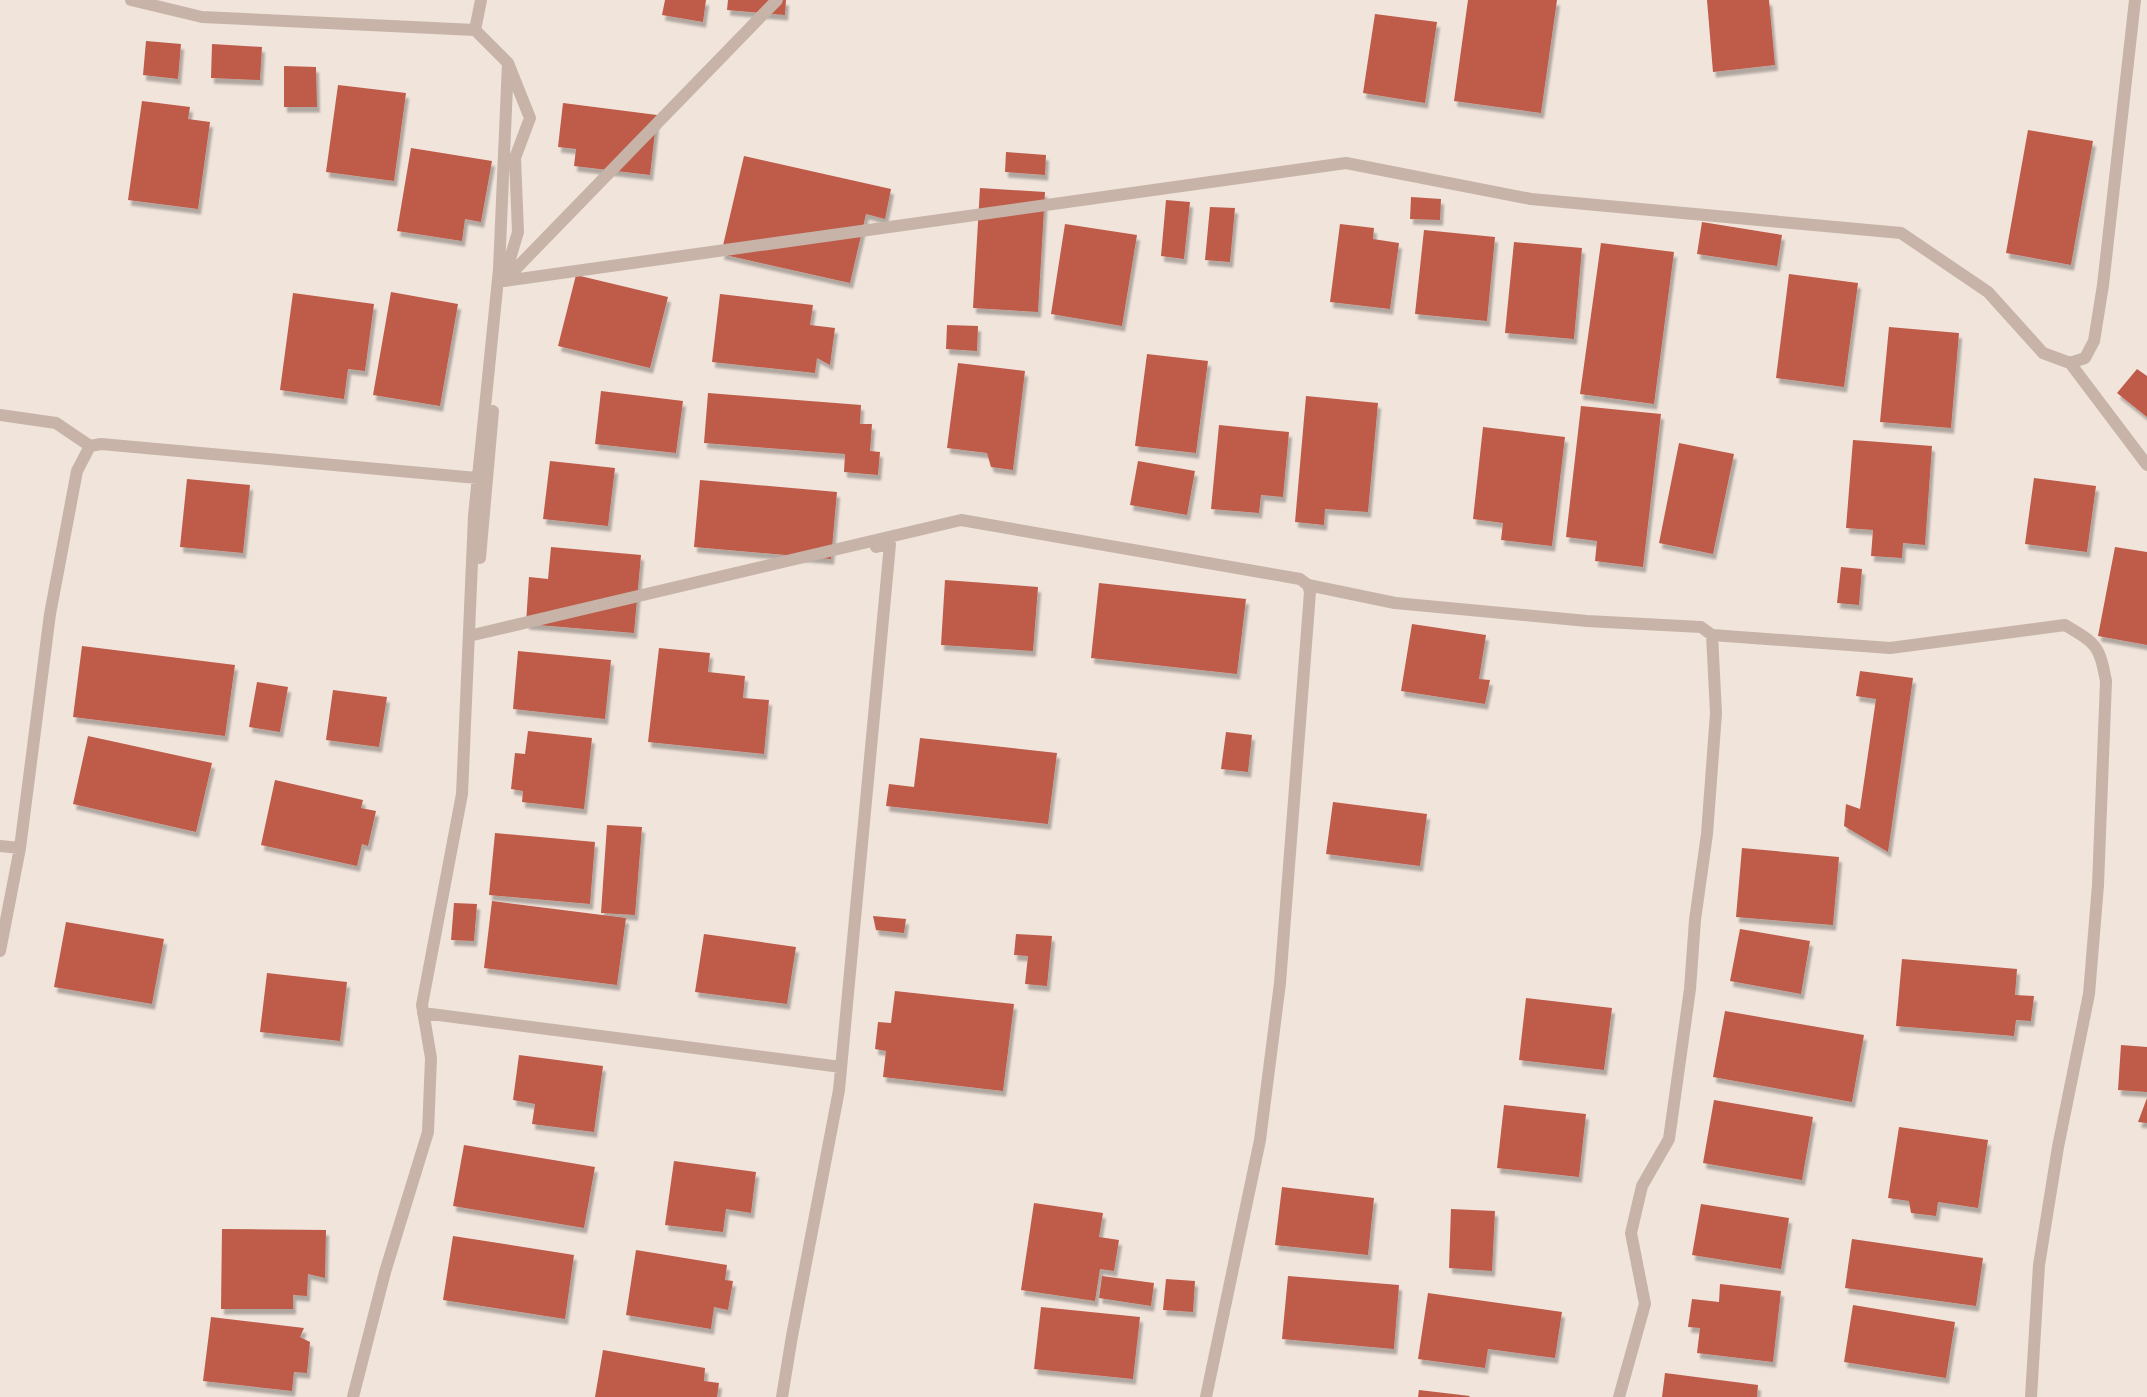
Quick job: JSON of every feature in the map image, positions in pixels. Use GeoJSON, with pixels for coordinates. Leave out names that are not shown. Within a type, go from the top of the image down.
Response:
{"type":"FeatureCollection","features":[{"type":"Feature","properties":{"kind":"street"},"geometry":{"type":"LineString","coordinates":[[131,0],[202,17],[475,30],[508,63],[530,118],[516,158],[518,232],[504,281],[473,635]]}},
{"type":"Feature","properties":{"kind":"street"},"geometry":{"type":"LineString","coordinates":[[475,30],[481,0]]}},
{"type":"Feature","properties":{"kind":"street"},"geometry":{"type":"LineString","coordinates":[[504,281],[777,0]]}},
{"type":"Feature","properties":{"kind":"street"},"geometry":{"type":"LineString","coordinates":[[2070,363],[2086,358],[2094,341],[2103,285],[2135,0]]}},
{"type":"Feature","properties":{"kind":"street"},"geometry":{"type":"LineString","coordinates":[[354,1397],[386,1272],[428,1132],[432,1058],[422,1005],[462,794],[477,478],[499,269],[508,63]]}},
{"type":"Feature","properties":{"kind":"street"},"geometry":{"type":"LineString","coordinates":[[504,281],[1346,163],[1531,199],[1901,233],[1988,292],[2043,353],[2070,363],[2147,465]]}},
{"type":"Feature","properties":{"kind":"street"},"geometry":{"type":"LineString","coordinates":[[0,415],[56,422],[90,446],[101,444],[477,478]]}},
{"type":"Feature","properties":{"kind":"street"},"geometry":{"type":"LineString","coordinates":[[0,951],[20,848],[50,614],[78,471],[90,446]]}},
{"type":"Feature","properties":{"kind":"street"},"geometry":{"type":"LineString","coordinates":[[473,635],[961,520],[1300,578],[1308,585],[1395,603],[1587,621],[1701,627],[1712,635],[1890,648],[2065,625],[2083,635],[2100,650],[2106,681],[2098,885],[2088,994],[2058,1147],[2039,1265],[2031,1397]]}},
{"type":"Feature","properties":{"kind":"street"},"geometry":{"type":"LineString","coordinates":[[473,635],[890,544],[839,1090],[782,1397]]}},
{"type":"Feature","properties":{"kind":"street"},"geometry":{"type":"LineString","coordinates":[[1206,1397],[1260,1140],[1280,983],[1310,592],[1308,585]]}},
{"type":"Feature","properties":{"kind":"street"},"geometry":{"type":"LineString","coordinates":[[1619,1397],[1645,1304],[1631,1233],[1642,1186],[1669,1139],[1690,989],[1695,920],[1707,834],[1716,713],[1712,635]]}},
{"type":"Feature","properties":{"kind":"street"},"geometry":{"type":"LineString","coordinates":[[0,846],[20,848]]}},
{"type":"Feature","properties":{"kind":"street"},"geometry":{"type":"LineString","coordinates":[[423,1013],[841,1067]]}},
{"type":"Feature","properties":{"kind":"building"},"geometry":{"type":"Polygon","coordinates":[[[665,0],[706,0],[703,22],[662,15],[665,0]]]}},
{"type":"Feature","properties":{"kind":"building"},"geometry":{"type":"Polygon","coordinates":[[[728,0],[786,0],[785,15],[727,10],[728,0]]]}},
{"type":"Feature","properties":{"kind":"building"},"geometry":{"type":"Polygon","coordinates":[[[1468,0],[1557,0],[1541,113],[1454,101],[1468,0]]]}},
{"type":"Feature","properties":{"kind":"building"},"geometry":{"type":"Polygon","coordinates":[[[1707,0],[1769,0],[1775,65],[1713,72],[1707,0]]]}},
{"type":"Feature","properties":{"kind":"building"},"geometry":{"type":"Polygon","coordinates":[[[1375,14],[1437,22],[1425,103],[1363,93],[1375,14]]]}},
{"type":"Feature","properties":{"kind":"building"},"geometry":{"type":"Polygon","coordinates":[[[146,41],[181,44],[178,79],[143,75],[146,41]]]}},
{"type":"Feature","properties":{"kind":"building"},"geometry":{"type":"Polygon","coordinates":[[[212,44],[262,47],[260,80],[211,78],[212,44]]]}},
{"type":"Feature","properties":{"kind":"building"},"geometry":{"type":"Polygon","coordinates":[[[284,66],[316,67],[317,107],[284,107],[284,66]]]}},
{"type":"Feature","properties":{"kind":"building"},"geometry":{"type":"Polygon","coordinates":[[[338,85],[406,93],[394,181],[326,172],[338,85]]]}},
{"type":"Feature","properties":{"kind":"building"},"geometry":{"type":"Polygon","coordinates":[[[142,101],[190,107],[188,119],[210,122],[198,209],[128,200],[142,101]]]}},
{"type":"Feature","properties":{"kind":"building"},"geometry":{"type":"Polygon","coordinates":[[[563,103],[657,115],[650,175],[574,166],[576,149],[558,147],[563,103]]]}},
{"type":"Feature","properties":{"kind":"building"},"geometry":{"type":"Polygon","coordinates":[[[2028,130],[2093,141],[2071,265],[2006,253],[2028,130]]]}},
{"type":"Feature","properties":{"kind":"building"},"geometry":{"type":"Polygon","coordinates":[[[411,148],[492,161],[481,222],[465,219],[462,241],[397,231],[411,148]]]}},
{"type":"Feature","properties":{"kind":"building"},"geometry":{"type":"Polygon","coordinates":[[[1006,152],[1046,155],[1045,175],[1005,172],[1006,152]]]}},
{"type":"Feature","properties":{"kind":"building"},"geometry":{"type":"Polygon","coordinates":[[[744,156],[891,189],[885,219],[866,214],[850,283],[721,254],[744,156]]]}},
{"type":"Feature","properties":{"kind":"building"},"geometry":{"type":"Polygon","coordinates":[[[980,188],[1045,192],[1038,312],[973,308],[980,188]]]}},
{"type":"Feature","properties":{"kind":"building"},"geometry":{"type":"Polygon","coordinates":[[[1411,197],[1441,199],[1440,220],[1410,219],[1411,197]]]}},
{"type":"Feature","properties":{"kind":"building"},"geometry":{"type":"Polygon","coordinates":[[[1166,200],[1190,202],[1184,259],[1161,256],[1166,200]]]}},
{"type":"Feature","properties":{"kind":"building"},"geometry":{"type":"Polygon","coordinates":[[[1210,207],[1235,208],[1230,262],[1205,260],[1210,207]]]}},
{"type":"Feature","properties":{"kind":"building"},"geometry":{"type":"Polygon","coordinates":[[[1702,222],[1782,235],[1777,266],[1697,254],[1702,222]]]}},
{"type":"Feature","properties":{"kind":"building"},"geometry":{"type":"Polygon","coordinates":[[[1065,224],[1137,235],[1122,326],[1051,314],[1065,224]]]}},
{"type":"Feature","properties":{"kind":"building"},"geometry":{"type":"Polygon","coordinates":[[[1340,224],[1374,228],[1373,239],[1399,243],[1390,309],[1330,302],[1340,224]]]}},
{"type":"Feature","properties":{"kind":"building"},"geometry":{"type":"Polygon","coordinates":[[[1424,230],[1495,237],[1487,321],[1415,314],[1424,230]]]}},
{"type":"Feature","properties":{"kind":"building"},"geometry":{"type":"Polygon","coordinates":[[[1514,242],[1582,248],[1574,339],[1505,333],[1514,242]]]}},
{"type":"Feature","properties":{"kind":"building"},"geometry":{"type":"Polygon","coordinates":[[[1601,243],[1674,252],[1654,404],[1580,394],[1601,243]]]}},
{"type":"Feature","properties":{"kind":"building"},"geometry":{"type":"Polygon","coordinates":[[[1789,274],[1858,283],[1844,387],[1776,378],[1789,274]]]}},
{"type":"Feature","properties":{"kind":"building"},"geometry":{"type":"Polygon","coordinates":[[[576,275],[668,297],[650,368],[558,346],[576,275]]]}},
{"type":"Feature","properties":{"kind":"building"},"geometry":{"type":"Polygon","coordinates":[[[391,292],[458,304],[440,406],[373,395],[391,292]]]}},
{"type":"Feature","properties":{"kind":"building"},"geometry":{"type":"Polygon","coordinates":[[[293,293],[374,304],[365,371],[348,369],[344,399],[280,390],[293,293]]]}},
{"type":"Feature","properties":{"kind":"building"},"geometry":{"type":"Polygon","coordinates":[[[720,294],[813,305],[810,325],[835,328],[830,365],[817,358],[815,373],[712,362],[720,294]]]}},
{"type":"Feature","properties":{"kind":"building"},"geometry":{"type":"Polygon","coordinates":[[[947,325],[978,326],[977,351],[946,349],[947,325]]]}},
{"type":"Feature","properties":{"kind":"building"},"geometry":{"type":"Polygon","coordinates":[[[1889,327],[1959,333],[1951,428],[1880,422],[1889,327]]]}},
{"type":"Feature","properties":{"kind":"building"},"geometry":{"type":"Polygon","coordinates":[[[1147,354],[1208,361],[1196,453],[1135,446],[1147,354]]]}},
{"type":"Feature","properties":{"kind":"building"},"geometry":{"type":"Polygon","coordinates":[[[958,363],[1025,371],[1013,470],[991,467],[987,453],[947,448],[958,363]]]}},
{"type":"Feature","properties":{"kind":"building"},"geometry":{"type":"Polygon","coordinates":[[[2137,369],[2147,376],[2147,417],[2117,393],[2137,369]]]}},
{"type":"Feature","properties":{"kind":"building"},"geometry":{"type":"Polygon","coordinates":[[[601,391],[683,401],[676,453],[595,444],[601,391]]]}},
{"type":"Feature","properties":{"kind":"building"},"geometry":{"type":"Polygon","coordinates":[[[708,393],[861,405],[860,424],[872,424],[870,451],[880,452],[878,475],[844,472],[845,454],[704,443],[708,393]]]}},
{"type":"Feature","properties":{"kind":"building"},"geometry":{"type":"Polygon","coordinates":[[[1306,396],[1378,403],[1368,512],[1325,509],[1324,525],[1295,522],[1306,396]]]}},
{"type":"Feature","properties":{"kind":"building"},"geometry":{"type":"Polygon","coordinates":[[[1581,406],[1661,414],[1643,567],[1595,561],[1597,541],[1566,537],[1581,406]]]}},
{"type":"Feature","properties":{"kind":"building"},"geometry":{"type":"Polygon","coordinates":[[[1219,425],[1289,432],[1283,497],[1261,495],[1259,513],[1211,509],[1219,425]]]}},
{"type":"Feature","properties":{"kind":"building"},"geometry":{"type":"Polygon","coordinates":[[[1483,427],[1565,437],[1552,546],[1501,540],[1503,523],[1473,519],[1483,427]]]}},
{"type":"Feature","properties":{"kind":"building"},"geometry":{"type":"Polygon","coordinates":[[[1853,440],[1932,446],[1925,545],[1903,543],[1902,558],[1871,556],[1873,530],[1846,528],[1853,440]]]}},
{"type":"Feature","properties":{"kind":"building"},"geometry":{"type":"Polygon","coordinates":[[[1679,443],[1734,454],[1713,554],[1659,543],[1679,443]]]}},
{"type":"Feature","properties":{"kind":"building"},"geometry":{"type":"Polygon","coordinates":[[[550,461],[615,468],[608,526],[543,519],[550,461]]]}},
{"type":"Feature","properties":{"kind":"building"},"geometry":{"type":"Polygon","coordinates":[[[1138,461],[1195,471],[1187,515],[1130,505],[1138,461]]]}},
{"type":"Feature","properties":{"kind":"building"},"geometry":{"type":"Polygon","coordinates":[[[2034,478],[2096,486],[2087,552],[2025,544],[2034,478]]]}},
{"type":"Feature","properties":{"kind":"building"},"geometry":{"type":"Polygon","coordinates":[[[187,479],[250,485],[243,553],[180,547],[187,479]]]}},
{"type":"Feature","properties":{"kind":"building"},"geometry":{"type":"Polygon","coordinates":[[[700,480],[837,492],[831,559],[694,547],[700,480]]]}},
{"type":"Feature","properties":{"kind":"building"},"geometry":{"type":"Polygon","coordinates":[[[551,547],[641,555],[634,633],[526,624],[529,577],[548,579],[551,547]]]}},
{"type":"Feature","properties":{"kind":"building"},"geometry":{"type":"Polygon","coordinates":[[[2115,547],[2147,552],[2147,645],[2098,636],[2115,547]]]}},
{"type":"Feature","properties":{"kind":"building"},"geometry":{"type":"Polygon","coordinates":[[[1841,567],[1862,569],[1859,605],[1837,603],[1841,567]]]}},
{"type":"Feature","properties":{"kind":"building"},"geometry":{"type":"Polygon","coordinates":[[[945,580],[1038,587],[1033,651],[941,645],[945,580]]]}},
{"type":"Feature","properties":{"kind":"building"},"geometry":{"type":"Polygon","coordinates":[[[1099,583],[1246,599],[1237,674],[1091,658],[1099,583]]]}},
{"type":"Feature","properties":{"kind":"building"},"geometry":{"type":"Polygon","coordinates":[[[1412,624],[1486,635],[1479,679],[1490,680],[1485,704],[1401,691],[1412,624]]]}},
{"type":"Feature","properties":{"kind":"building"},"geometry":{"type":"Polygon","coordinates":[[[82,646],[235,665],[225,736],[73,717],[82,646]]]}},
{"type":"Feature","properties":{"kind":"building"},"geometry":{"type":"Polygon","coordinates":[[[659,648],[710,653],[708,672],[745,676],[743,698],[769,700],[764,754],[648,742],[659,648]]]}},
{"type":"Feature","properties":{"kind":"building"},"geometry":{"type":"Polygon","coordinates":[[[518,651],[611,660],[605,719],[513,709],[518,651]]]}},
{"type":"Feature","properties":{"kind":"building"},"geometry":{"type":"Polygon","coordinates":[[[1860,671],[1913,678],[1888,852],[1844,826],[1846,804],[1860,809],[1876,699],[1856,696],[1860,671]]]}},
{"type":"Feature","properties":{"kind":"building"},"geometry":{"type":"Polygon","coordinates":[[[257,682],[288,687],[280,732],[249,727],[257,682]]]}},
{"type":"Feature","properties":{"kind":"building"},"geometry":{"type":"Polygon","coordinates":[[[333,690],[387,697],[379,747],[326,740],[333,690]]]}},
{"type":"Feature","properties":{"kind":"building"},"geometry":{"type":"Polygon","coordinates":[[[528,731],[592,738],[584,809],[522,802],[523,791],[511,789],[515,753],[525,754],[528,731]]]}},
{"type":"Feature","properties":{"kind":"building"},"geometry":{"type":"Polygon","coordinates":[[[1226,732],[1252,735],[1248,772],[1221,769],[1226,732]]]}},
{"type":"Feature","properties":{"kind":"building"},"geometry":{"type":"Polygon","coordinates":[[[88,736],[212,763],[196,832],[73,804],[88,736]]]}},
{"type":"Feature","properties":{"kind":"building"},"geometry":{"type":"Polygon","coordinates":[[[920,738],[1057,753],[1048,824],[886,806],[889,784],[914,787],[920,738]]]}},
{"type":"Feature","properties":{"kind":"building"},"geometry":{"type":"Polygon","coordinates":[[[275,780],[363,800],[361,808],[376,811],[368,846],[362,844],[357,866],[261,845],[275,780]]]}},
{"type":"Feature","properties":{"kind":"building"},"geometry":{"type":"Polygon","coordinates":[[[1333,802],[1427,814],[1420,866],[1326,854],[1333,802]]]}},
{"type":"Feature","properties":{"kind":"building"},"geometry":{"type":"Polygon","coordinates":[[[607,825],[642,827],[635,915],[601,913],[607,825]]]}},
{"type":"Feature","properties":{"kind":"building"},"geometry":{"type":"Polygon","coordinates":[[[495,833],[595,842],[590,904],[489,895],[495,833]]]}},
{"type":"Feature","properties":{"kind":"building"},"geometry":{"type":"Polygon","coordinates":[[[1742,848],[1839,857],[1833,925],[1736,917],[1742,848]]]}},
{"type":"Feature","properties":{"kind":"building"},"geometry":{"type":"Polygon","coordinates":[[[492,901],[626,918],[617,985],[484,968],[492,901]]]}},
{"type":"Feature","properties":{"kind":"building"},"geometry":{"type":"Polygon","coordinates":[[[454,903],[477,904],[474,941],[451,940],[454,903]]]}},
{"type":"Feature","properties":{"kind":"building"},"geometry":{"type":"Polygon","coordinates":[[[873,916],[906,919],[904,933],[876,930],[873,916]]]}},
{"type":"Feature","properties":{"kind":"building"},"geometry":{"type":"Polygon","coordinates":[[[66,922],[164,939],[152,1004],[54,987],[66,922]]]}},
{"type":"Feature","properties":{"kind":"building"},"geometry":{"type":"Polygon","coordinates":[[[1740,929],[1810,941],[1801,994],[1730,981],[1740,929]]]}},
{"type":"Feature","properties":{"kind":"building"},"geometry":{"type":"Polygon","coordinates":[[[704,934],[796,947],[787,1004],[695,992],[704,934]]]}},
{"type":"Feature","properties":{"kind":"building"},"geometry":{"type":"Polygon","coordinates":[[[1016,934],[1052,936],[1047,986],[1025,984],[1028,956],[1014,955],[1016,934]]]}},
{"type":"Feature","properties":{"kind":"building"},"geometry":{"type":"Polygon","coordinates":[[[1902,959],[2017,969],[2015,995],[2034,996],[2031,1021],[2016,1020],[2014,1036],[1896,1026],[1902,959]]]}},
{"type":"Feature","properties":{"kind":"building"},"geometry":{"type":"Polygon","coordinates":[[[267,973],[347,982],[340,1041],[260,1032],[267,973]]]}},
{"type":"Feature","properties":{"kind":"building"},"geometry":{"type":"Polygon","coordinates":[[[895,991],[1014,1004],[1003,1091],[883,1077],[886,1051],[875,1049],[878,1022],[891,1023],[895,991]]]}},
{"type":"Feature","properties":{"kind":"building"},"geometry":{"type":"Polygon","coordinates":[[[1526,998],[1612,1008],[1604,1070],[1519,1060],[1526,998]]]}},
{"type":"Feature","properties":{"kind":"building"},"geometry":{"type":"Polygon","coordinates":[[[1725,1011],[1864,1035],[1852,1102],[1713,1077],[1725,1011]]]}},
{"type":"Feature","properties":{"kind":"building"},"geometry":{"type":"Polygon","coordinates":[[[2121,1045],[2147,1047],[2147,1092],[2118,1090],[2121,1045]]]}},
{"type":"Feature","properties":{"kind":"building"},"geometry":{"type":"Polygon","coordinates":[[[519,1055],[603,1066],[594,1132],[532,1124],[535,1104],[513,1100],[519,1055]]]}},
{"type":"Feature","properties":{"kind":"building"},"geometry":{"type":"Polygon","coordinates":[[[2147,1098],[2147,1123],[2138,1122],[2147,1098]]]}},
{"type":"Feature","properties":{"kind":"building"},"geometry":{"type":"Polygon","coordinates":[[[1714,1100],[1813,1117],[1802,1180],[1703,1163],[1714,1100]]]}},
{"type":"Feature","properties":{"kind":"building"},"geometry":{"type":"Polygon","coordinates":[[[1504,1105],[1586,1114],[1579,1177],[1497,1168],[1504,1105]]]}},
{"type":"Feature","properties":{"kind":"building"},"geometry":{"type":"Polygon","coordinates":[[[1899,1127],[1988,1140],[1978,1208],[1938,1202],[1936,1216],[1911,1213],[1909,1201],[1888,1198],[1899,1127]]]}},
{"type":"Feature","properties":{"kind":"building"},"geometry":{"type":"Polygon","coordinates":[[[464,1145],[595,1167],[584,1228],[453,1206],[464,1145]]]}},
{"type":"Feature","properties":{"kind":"building"},"geometry":{"type":"Polygon","coordinates":[[[674,1161],[756,1172],[751,1213],[726,1209],[723,1232],[665,1225],[674,1161]]]}},
{"type":"Feature","properties":{"kind":"building"},"geometry":{"type":"Polygon","coordinates":[[[1282,1187],[1374,1198],[1368,1255],[1275,1245],[1282,1187]]]}},
{"type":"Feature","properties":{"kind":"building"},"geometry":{"type":"Polygon","coordinates":[[[1034,1203],[1103,1213],[1099,1237],[1119,1240],[1114,1271],[1100,1269],[1095,1301],[1021,1290],[1034,1203]]]}},
{"type":"Feature","properties":{"kind":"building"},"geometry":{"type":"Polygon","coordinates":[[[1701,1204],[1789,1218],[1781,1269],[1692,1255],[1701,1204]]]}},
{"type":"Feature","properties":{"kind":"building"},"geometry":{"type":"Polygon","coordinates":[[[1451,1209],[1495,1211],[1492,1271],[1449,1268],[1451,1209]]]}},
{"type":"Feature","properties":{"kind":"building"},"geometry":{"type":"Polygon","coordinates":[[[222,1229],[326,1230],[325,1278],[308,1274],[307,1296],[293,1295],[293,1309],[221,1309],[222,1229]]]}},
{"type":"Feature","properties":{"kind":"building"},"geometry":{"type":"Polygon","coordinates":[[[453,1236],[574,1255],[565,1319],[443,1300],[453,1236]]]}},
{"type":"Feature","properties":{"kind":"building"},"geometry":{"type":"Polygon","coordinates":[[[1852,1239],[1983,1258],[1976,1306],[1845,1288],[1852,1239]]]}},
{"type":"Feature","properties":{"kind":"building"},"geometry":{"type":"Polygon","coordinates":[[[636,1250],[727,1265],[725,1280],[733,1281],[728,1310],[714,1307],[711,1329],[626,1315],[636,1250]]]}},
{"type":"Feature","properties":{"kind":"building"},"geometry":{"type":"Polygon","coordinates":[[[1102,1276],[1154,1283],[1151,1306],[1099,1298],[1102,1276]]]}},
{"type":"Feature","properties":{"kind":"building"},"geometry":{"type":"Polygon","coordinates":[[[1288,1276],[1399,1285],[1394,1349],[1282,1339],[1288,1276]]]}},
{"type":"Feature","properties":{"kind":"building"},"geometry":{"type":"Polygon","coordinates":[[[1166,1279],[1195,1281],[1193,1312],[1163,1310],[1166,1279]]]}},
{"type":"Feature","properties":{"kind":"building"},"geometry":{"type":"Polygon","coordinates":[[[1720,1284],[1781,1291],[1773,1362],[1697,1353],[1700,1328],[1688,1327],[1692,1299],[1719,1302],[1720,1284]]]}},
{"type":"Feature","properties":{"kind":"building"},"geometry":{"type":"Polygon","coordinates":[[[1428,1293],[1562,1312],[1555,1358],[1488,1349],[1485,1368],[1418,1359],[1428,1293]]]}},
{"type":"Feature","properties":{"kind":"building"},"geometry":{"type":"Polygon","coordinates":[[[1853,1305],[1955,1322],[1946,1378],[1844,1362],[1853,1305]]]}},
{"type":"Feature","properties":{"kind":"building"},"geometry":{"type":"Polygon","coordinates":[[[1041,1307],[1140,1317],[1133,1379],[1034,1369],[1041,1307]]]}},
{"type":"Feature","properties":{"kind":"building"},"geometry":{"type":"Polygon","coordinates":[[[211,1317],[304,1328],[300,1337],[310,1342],[307,1373],[294,1372],[292,1391],[203,1381],[211,1317]]]}},
{"type":"Feature","properties":{"kind":"building"},"geometry":{"type":"Polygon","coordinates":[[[603,1350],[705,1368],[704,1381],[719,1383],[717,1397],[595,1397],[603,1350]]]}},
{"type":"Feature","properties":{"kind":"building"},"geometry":{"type":"Polygon","coordinates":[[[1665,1373],[1758,1385],[1757,1397],[1662,1397],[1665,1373]]]}},
{"type":"Feature","properties":{"kind":"building"},"geometry":{"type":"Polygon","coordinates":[[[1419,1390],[1470,1396],[1418,1397],[1419,1390]]]}}]}
